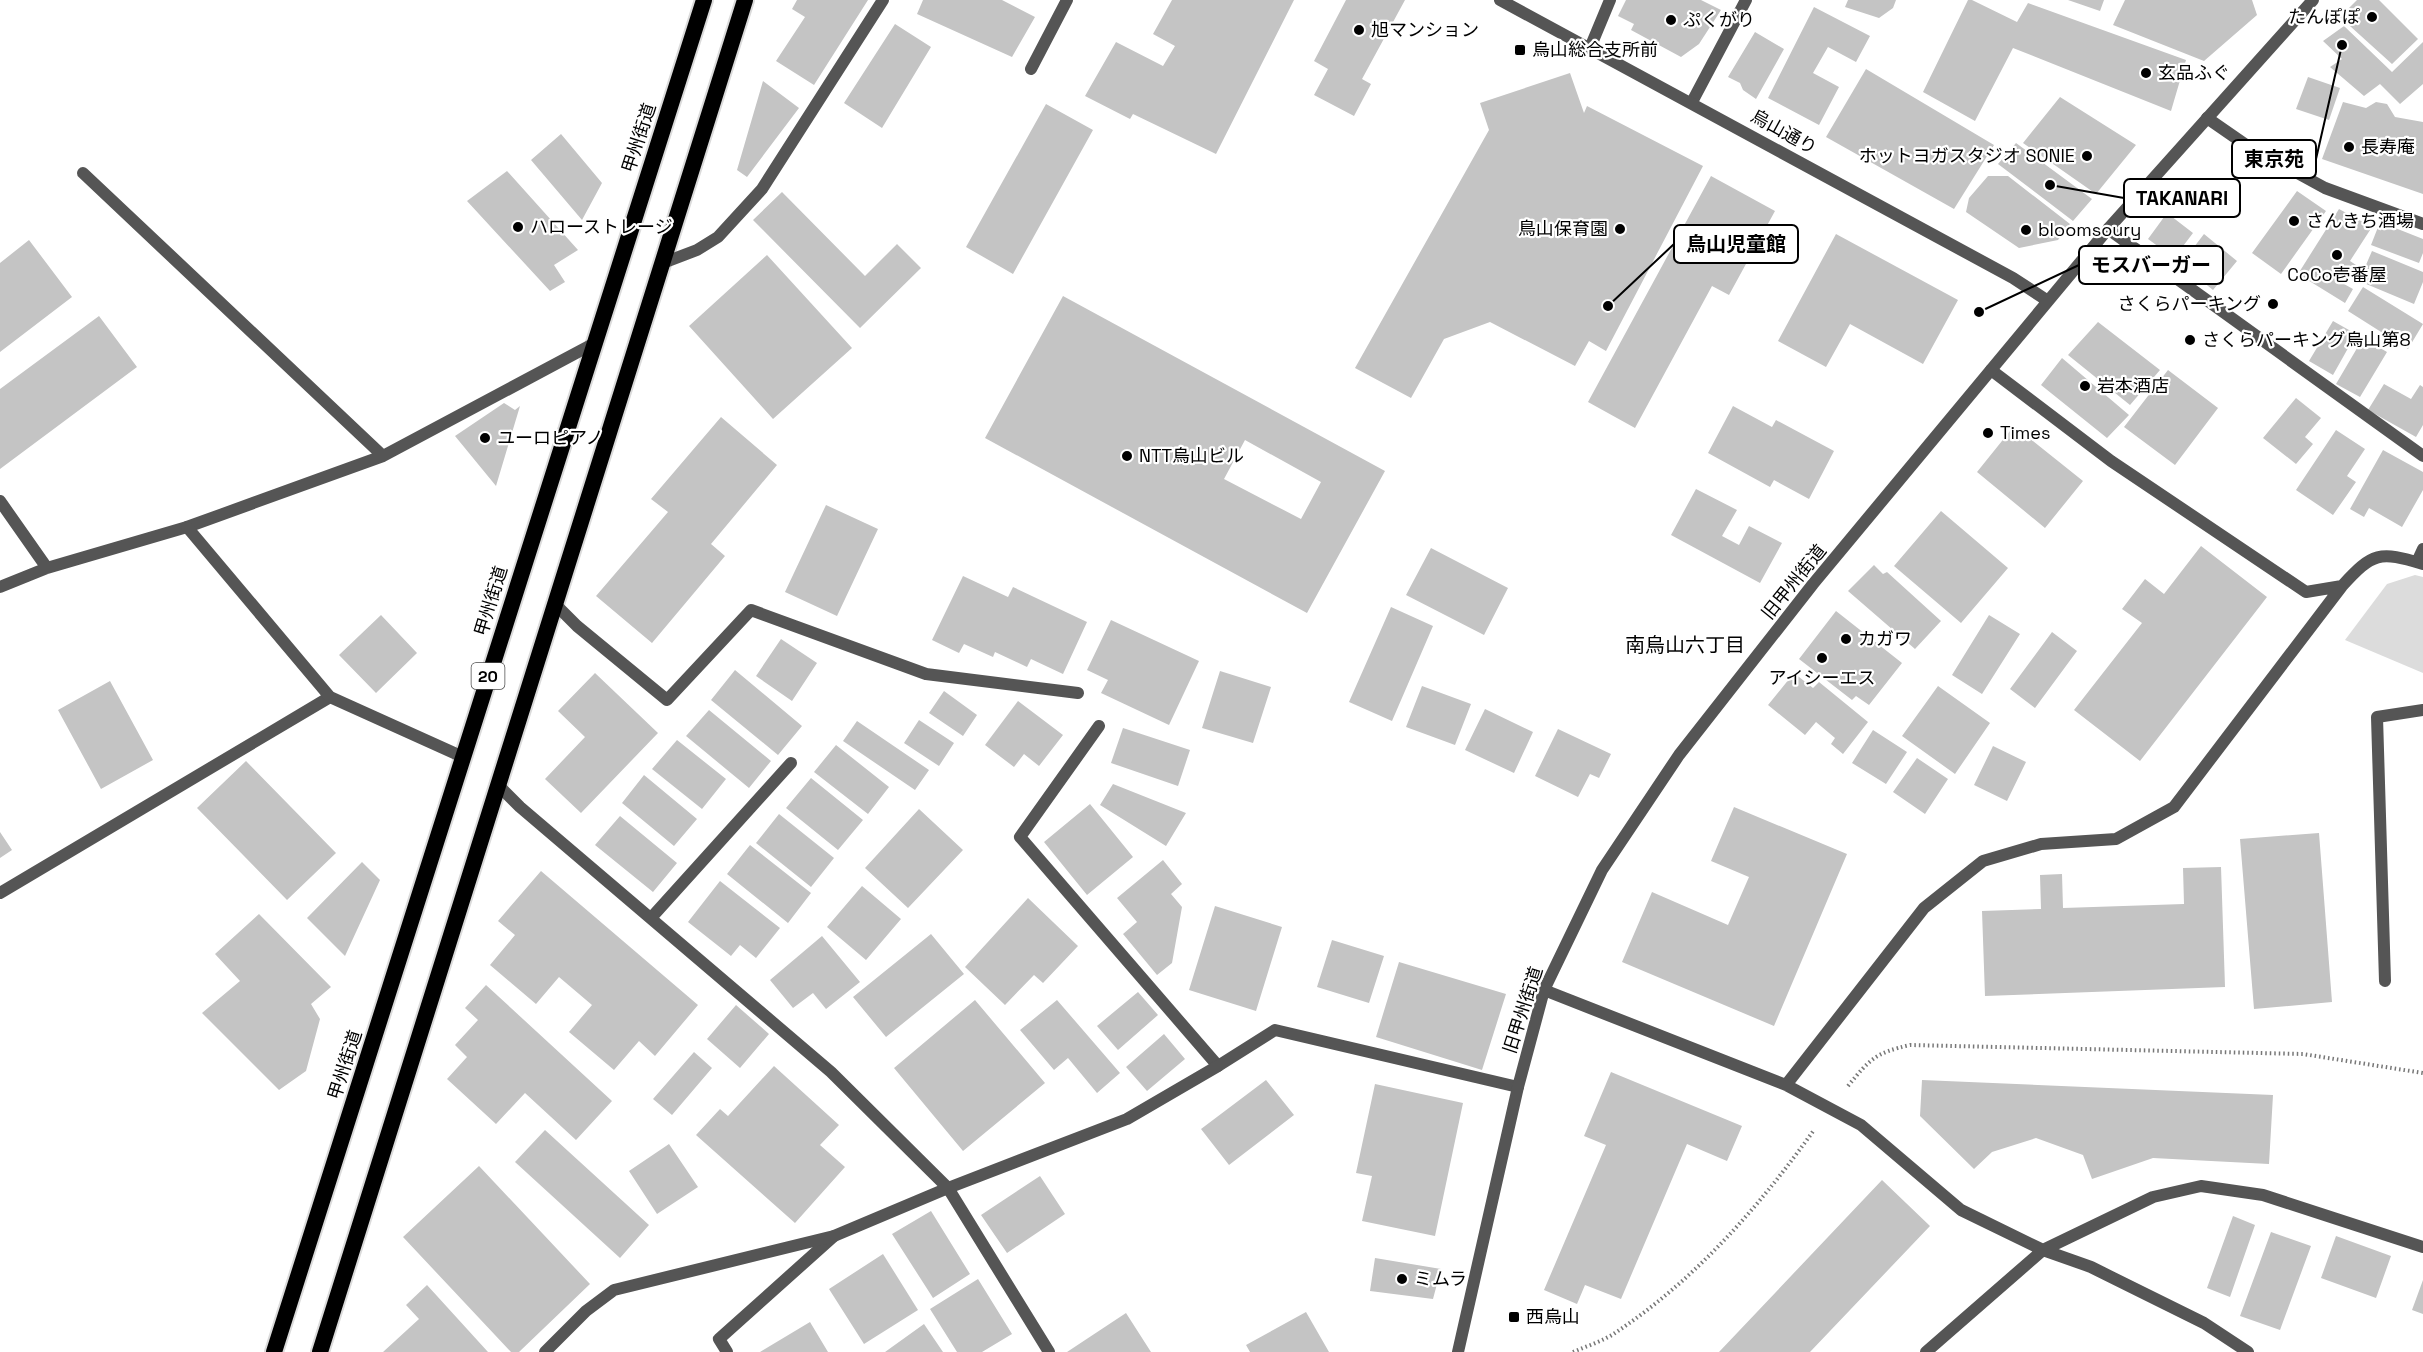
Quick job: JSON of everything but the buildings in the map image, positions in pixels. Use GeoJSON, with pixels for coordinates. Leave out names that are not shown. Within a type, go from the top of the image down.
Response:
{"type":"FeatureCollection","features":[{"type":"Feature","properties":{"kind":"highway","name":"甲州街道"},"geometry":{"type":"LineString","coordinates":[[274,1352],[704,0]]}},
{"type":"Feature","properties":{"kind":"highway","name":"20"},"geometry":{"type":"LineString","coordinates":[[320,1352],[745,0]]}},
{"type":"Feature","properties":{"kind":"street"},"geometry":{"type":"LineString","coordinates":[[663,263],[697,250],[718,237],[762,189],[883,0]]}},
{"type":"Feature","properties":{"kind":"street"},"geometry":{"type":"LineString","coordinates":[[1031,69],[1067,0]]}},
{"type":"Feature","properties":{"kind":"street","name":"烏山通り"},"geometry":{"type":"LineString","coordinates":[[1500,0],[1517,4],[1590,48],[2013,278],[2048,301]]}},
{"type":"Feature","properties":{"kind":"street"},"geometry":{"type":"LineString","coordinates":[[1590,48],[1610,0]]}},
{"type":"Feature","properties":{"kind":"street"},"geometry":{"type":"LineString","coordinates":[[1692,102],[1746,0]]}},
{"type":"Feature","properties":{"kind":"street","name":"旧甲州街道"},"geometry":{"type":"LineString","coordinates":[[1458,1352],[1518,1087],[1544,990],[1602,870],[1679,755],[1814,584],[2108,229],[2313,0]]}},
{"type":"Feature","properties":{"kind":"street"},"geometry":{"type":"LineString","coordinates":[[2207,118],[2246,145],[2325,188],[2423,224]]}},
{"type":"Feature","properties":{"kind":"street"},"geometry":{"type":"LineString","coordinates":[[83,173],[383,456]]}},
{"type":"Feature","properties":{"kind":"street"},"geometry":{"type":"LineString","coordinates":[[2108,229],[2423,456]]}},
{"type":"Feature","properties":{"kind":"street"},"geometry":{"type":"LineString","coordinates":[[0,587],[47,568],[187,526],[383,456],[593,344]]}},
{"type":"Feature","properties":{"kind":"street"},"geometry":{"type":"LineString","coordinates":[[1991,370],[2111,461],[2306,592],[2342,586]]}},
{"type":"Feature","properties":{"kind":"street"},"geometry":{"type":"LineString","coordinates":[[0,501],[47,568]]}},
{"type":"Feature","properties":{"kind":"street"},"geometry":{"type":"LineString","coordinates":[[187,526],[330,697],[463,757]]}},
{"type":"Feature","properties":{"kind":"street"},"geometry":{"type":"LineString","coordinates":[[1786,1085],[1924,908],[1983,861],[2041,843],[2116,839],[2174,807],[2342,586],[2361,565],[2384,555],[2420,563],[2423,549]]}},
{"type":"Feature","properties":{"kind":"street"},"geometry":{"type":"LineString","coordinates":[[556,605],[576,626],[667,699],[750,610],[926,674],[1078,693]]}},
{"type":"Feature","properties":{"kind":"street"},"geometry":{"type":"LineString","coordinates":[[0,893],[330,697]]}},
{"type":"Feature","properties":{"kind":"street"},"geometry":{"type":"LineString","coordinates":[[2385,981],[2377,717],[2423,710]]}},
{"type":"Feature","properties":{"kind":"street"},"geometry":{"type":"LineString","coordinates":[[1099,726],[1020,837],[1218,1066]]}},
{"type":"Feature","properties":{"kind":"street"},"geometry":{"type":"LineString","coordinates":[[651,918],[791,763]]}},
{"type":"Feature","properties":{"kind":"street"},"geometry":{"type":"LineString","coordinates":[[499,786],[520,807],[831,1072],[948,1188],[1049,1352]]}},
{"type":"Feature","properties":{"kind":"street"},"geometry":{"type":"LineString","coordinates":[[1544,990],[1786,1085],[1861,1125],[1961,1210],[2043,1250],[2091,1267],[2204,1323],[2248,1352]]}},
{"type":"Feature","properties":{"kind":"street"},"geometry":{"type":"LineString","coordinates":[[545,1352],[586,1311],[614,1290],[834,1236],[948,1188],[1127,1119],[1275,1030],[1518,1087]]}},
{"type":"Feature","properties":{"kind":"street"},"geometry":{"type":"LineString","coordinates":[[1926,1352],[2043,1250],[2153,1197],[2200,1186],[2263,1195],[2423,1247]]}},
{"type":"Feature","properties":{"kind":"street"},"geometry":{"type":"LineString","coordinates":[[728,1352],[719,1339],[834,1236]]}},
{"type":"Feature","properties":{"kind":"path"},"geometry":{"type":"LineString","coordinates":[[1573,1352],[1613,1335],[1666,1295],[1721,1245],[1777,1182],[1829,1109],[1865,1066],[1883,1051],[1910,1045],[2303,1054],[2423,1073]]}},
{"type":"Feature","properties":{"kind":"shaded area"},"geometry":{"type":"Polygon","coordinates":[[[2415,575],[2423,577],[2423,673],[2345,640],[2387,584],[2415,575]]]}},
{"type":"Feature","properties":{"kind":"place","name":"たんぽぽ"},"geometry":{"type":"Point","coordinates":[2372,17]}},
{"type":"Feature","properties":{"kind":"place","name":"ぷくがり"},"geometry":{"type":"Point","coordinates":[1671,20]}},
{"type":"Feature","properties":{"kind":"place","name":"旭マンション"},"geometry":{"type":"Point","coordinates":[1359,30]}},
{"type":"Feature","properties":{"kind":"place","name":"東京苑"},"geometry":{"type":"Point","coordinates":[2342,45]}},
{"type":"Feature","properties":{"kind":"place","name":"烏山総合支所前"},"geometry":{"type":"Point","coordinates":[1520,50]}},
{"type":"Feature","properties":{"kind":"place","name":"玄品ふぐ"},"geometry":{"type":"Point","coordinates":[2146,73]}},
{"type":"Feature","properties":{"kind":"place","name":"長寿庵"},"geometry":{"type":"Point","coordinates":[2349,147]}},
{"type":"Feature","properties":{"kind":"place","name":"ホットヨガスタジオ SONIE"},"geometry":{"type":"Point","coordinates":[2087,156]}},
{"type":"Feature","properties":{"kind":"place","name":"TAKANARI"},"geometry":{"type":"Point","coordinates":[2050,185]}},
{"type":"Feature","properties":{"kind":"place","name":"さんきち酒場"},"geometry":{"type":"Point","coordinates":[2294,221]}},
{"type":"Feature","properties":{"kind":"place","name":"ハローストレージ"},"geometry":{"type":"Point","coordinates":[518,227]}},
{"type":"Feature","properties":{"kind":"place","name":"鳥山保育園"},"geometry":{"type":"Point","coordinates":[1620,229]}},
{"type":"Feature","properties":{"kind":"place","name":"bloomsoury"},"geometry":{"type":"Point","coordinates":[2026,230]}},
{"type":"Feature","properties":{"kind":"place","name":"CoCo壱番屋"},"geometry":{"type":"Point","coordinates":[2337,255]}},
{"type":"Feature","properties":{"kind":"place","name":"さくらパーキング"},"geometry":{"type":"Point","coordinates":[2273,304]}},
{"type":"Feature","properties":{"kind":"place","name":"烏山児童館"},"geometry":{"type":"Point","coordinates":[1608,306]}},
{"type":"Feature","properties":{"kind":"place","name":"モスバーガー"},"geometry":{"type":"Point","coordinates":[1979,312]}},
{"type":"Feature","properties":{"kind":"place","name":"さくらパーキング烏山第8"},"geometry":{"type":"Point","coordinates":[2190,340]}},
{"type":"Feature","properties":{"kind":"place","name":"岩本酒店"},"geometry":{"type":"Point","coordinates":[2085,386]}},
{"type":"Feature","properties":{"kind":"place","name":"Times"},"geometry":{"type":"Point","coordinates":[1988,433]}},
{"type":"Feature","properties":{"kind":"place","name":"ユーロピアノ"},"geometry":{"type":"Point","coordinates":[485,438]}},
{"type":"Feature","properties":{"kind":"place","name":"NTT烏山ビル"},"geometry":{"type":"Point","coordinates":[1127,456]}},
{"type":"Feature","properties":{"kind":"place","name":"カガワ"},"geometry":{"type":"Point","coordinates":[1846,639]}},
{"type":"Feature","properties":{"kind":"place","name":"アイシーエス"},"geometry":{"type":"Point","coordinates":[1822,658]}},
{"type":"Feature","properties":{"kind":"place","name":"ミムラ"},"geometry":{"type":"Point","coordinates":[1402,1279]}},
{"type":"Feature","properties":{"kind":"place","name":"西烏山"},"geometry":{"type":"Point","coordinates":[1514,1317]}},
{"type":"Feature","properties":{"kind":"district","name":"南烏山六丁目"},"geometry":{"type":"Point","coordinates":[1685,645]}}]}
